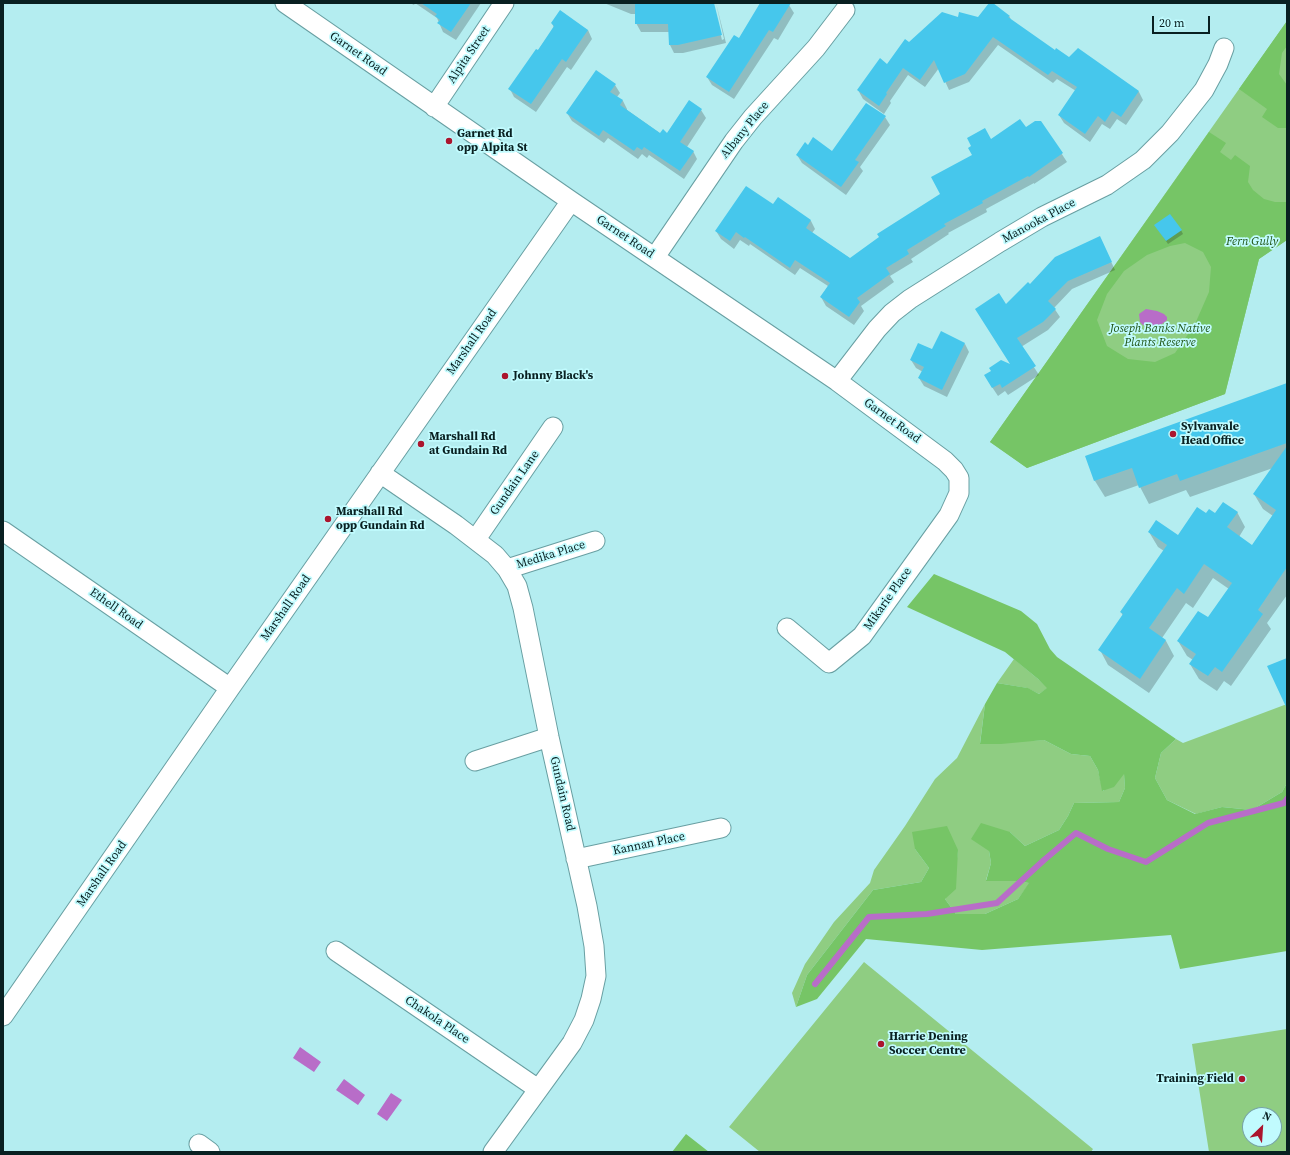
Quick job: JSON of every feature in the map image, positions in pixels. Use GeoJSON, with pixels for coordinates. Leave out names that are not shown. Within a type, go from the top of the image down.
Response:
{"type":"FeatureCollection","features":[{"type":"Feature","properties":{"kind":"street","name":"Garnet Road"},"geometry":{"type":"LineString","coordinates":[[285,3],[571,201],[837,381],[945,461],[954,470],[959,478]]}},
{"type":"Feature","properties":{"kind":"street","name":"Alpita Street"},"geometry":{"type":"LineString","coordinates":[[434,107],[504,3]]}},
{"type":"Feature","properties":{"kind":"street","name":"Albany Place"},"geometry":{"type":"LineString","coordinates":[[655,257],[734,141],[816,48],[845,10]]}},
{"type":"Feature","properties":{"kind":"street","name":"Manooka Place"},"geometry":{"type":"LineString","coordinates":[[837,381],[877,329],[892,313],[910,299],[1042,217],[1107,185],[1143,160],[1170,133],[1204,90],[1224,48]]}},
{"type":"Feature","properties":{"kind":"street","name":"Marshall Road"},"geometry":{"type":"LineString","coordinates":[[3,1016],[230,688],[571,201]]}},
{"type":"Feature","properties":{"kind":"street","name":"Gundain Lane"},"geometry":{"type":"LineString","coordinates":[[476,539],[553,427]]}},
{"type":"Feature","properties":{"kind":"street","name":"Gundain Road"},"geometry":{"type":"LineString","coordinates":[[380,473],[476,539],[495,555],[507,569],[517,586],[523,608],[594,946],[596,976],[591,999],[584,1020],[572,1043],[493,1152]]}},
{"type":"Feature","properties":{"kind":"street","name":"Mikarie Place"},"geometry":{"type":"LineString","coordinates":[[787,628],[829,663],[862,636],[949,515],[958,493],[959,478]]}},
{"type":"Feature","properties":{"kind":"street","name":"Ethell Road"},"geometry":{"type":"LineString","coordinates":[[3,531],[230,688]]}},
{"type":"Feature","properties":{"kind":"street","name":"Medika Place"},"geometry":{"type":"LineString","coordinates":[[507,569],[595,541]]}},
{"type":"Feature","properties":{"kind":"street"},"geometry":{"type":"LineString","coordinates":[[475,761],[549,737]]}},
{"type":"Feature","properties":{"kind":"street","name":"Kannan Place"},"geometry":{"type":"LineString","coordinates":[[576,859],[721,828]]}},
{"type":"Feature","properties":{"kind":"street","name":"Chakola Place"},"geometry":{"type":"LineString","coordinates":[[336,951],[538,1089]]}},
{"type":"Feature","properties":{"kind":"green space","name":"Joseph Banks Native Plants Reserve"},"geometry":{"type":"Polygon","coordinates":[[[1287,21],[1287,240],[1259,259],[1225,394],[1027,468],[990,442],[1287,21]]]}},
{"type":"Feature","properties":{"kind":"green space"},"geometry":{"type":"Polygon","coordinates":[[[1287,21],[1287,46],[1282,53],[1279,74],[1287,85],[1287,128],[1278,128],[1262,117],[1267,109],[1239,89],[1287,21]]]}},
{"type":"Feature","properties":{"kind":"green space","name":"Joseph Banks Native Plants Reserve"},"geometry":{"type":"Polygon","coordinates":[[[1209,132],[1226,143],[1220,152],[1231,160],[1235,155],[1250,166],[1248,182],[1253,190],[1264,199],[1275,202],[1287,202],[1287,240],[1259,259],[1225,394],[1027,468],[990,442],[1209,132]],[[1185,243],[1170,246],[1147,255],[1124,271],[1107,294],[1097,320],[1107,346],[1128,359],[1155,362],[1175,353],[1195,324],[1209,292],[1211,267],[1203,252],[1185,243]]]}},
{"type":"Feature","properties":{"kind":"green space"},"geometry":{"type":"Polygon","coordinates":[[[934,574],[1021,611],[1037,624],[1050,649],[1057,657],[1176,739],[1161,753],[1155,778],[1167,800],[1195,814],[1222,807],[1252,810],[1282,792],[1287,783],[1287,951],[1180,969],[1171,935],[982,950],[866,939],[817,999],[796,1007],[807,975],[873,890],[921,882],[929,868],[915,849],[912,832],[947,826],[958,850],[956,889],[945,899],[956,914],[985,914],[1018,899],[1029,883],[1017,881],[986,881],[991,863],[989,851],[971,839],[981,823],[1010,832],[1025,846],[1059,830],[1074,803],[1119,802],[1125,788],[1124,774],[1114,787],[1102,791],[1098,770],[1090,756],[1071,754],[1044,740],[1001,744],[980,744],[985,704],[997,683],[1028,688],[1039,694],[1047,688],[1005,652],[907,607],[934,574]]]}},
{"type":"Feature","properties":{"kind":"green space"},"geometry":{"type":"Polygon","coordinates":[[[1014,659],[1048,688],[1039,694],[1027,688],[997,683],[1014,659]]]}},
{"type":"Feature","properties":{"kind":"green space"},"geometry":{"type":"Polygon","coordinates":[[[985,704],[980,743],[1044,740],[1071,754],[1090,756],[1098,770],[1103,791],[1124,773],[1125,788],[1119,802],[1074,803],[1059,830],[1025,846],[1010,832],[989,851],[991,863],[986,880],[1030,883],[1018,899],[985,914],[956,914],[945,899],[956,867],[958,850],[915,849],[929,868],[921,882],[873,890],[807,975],[796,1007],[792,993],[805,964],[834,922],[870,883],[874,870],[905,826],[935,779],[957,758],[985,704]]]}},
{"type":"Feature","properties":{"kind":"green space"},"geometry":{"type":"Polygon","coordinates":[[[1287,704],[1287,783],[1282,792],[1252,810],[1222,807],[1196,814],[1167,800],[1155,778],[1161,753],[1176,739],[1183,743],[1287,704]]]}},
{"type":"Feature","properties":{"kind":"green space","name":"Harrie Dening Soccer Centre"},"geometry":{"type":"Polygon","coordinates":[[[864,962],[1093,1149],[1091,1152],[760,1152],[729,1127],[864,962]]]}},
{"type":"Feature","properties":{"kind":"green space","name":"Training Field"},"geometry":{"type":"Polygon","coordinates":[[[1287,1029],[1287,1152],[1209,1152],[1192,1044],[1287,1029]]]}},
{"type":"Feature","properties":{"kind":"green space"},"geometry":{"type":"Polygon","coordinates":[[[686,1134],[709,1152],[672,1152],[686,1134]]]}},
{"type":"Feature","properties":{"kind":"shaded area"},"geometry":{"type":"Polygon","coordinates":[[[1146,309],[1164,314],[1167,317],[1167,320],[1162,324],[1155,326],[1149,327],[1143,325],[1140,322],[1139,314],[1146,309]]]}},
{"type":"Feature","properties":{"kind":"shaded area"},"geometry":{"type":"Polygon","coordinates":[[[300,1047],[321,1062],[314,1072],[293,1058],[300,1047]]]}},
{"type":"Feature","properties":{"kind":"shaded area"},"geometry":{"type":"Polygon","coordinates":[[[344,1079],[365,1095],[358,1105],[336,1090],[344,1079]]]}},
{"type":"Feature","properties":{"kind":"shaded area"},"geometry":{"type":"Polygon","coordinates":[[[391,1093],[402,1100],[387,1121],[377,1114],[391,1093]]]}},
{"type":"Feature","properties":{"kind":"building"},"geometry":{"type":"Polygon","coordinates":[[[421,3],[471,3],[451,32],[437,23],[440,20],[435,16],[437,14],[421,3]]]}},
{"type":"Feature","properties":{"kind":"building"},"geometry":{"type":"Polygon","coordinates":[[[635,3],[714,3],[722,35],[678,45],[669,45],[668,24],[635,24],[635,3]]]}},
{"type":"Feature","properties":{"kind":"building"},"geometry":{"type":"Polygon","coordinates":[[[760,3],[791,3],[773,32],[769,30],[729,92],[706,77],[734,35],[739,38],[760,3]]]}},
{"type":"Feature","properties":{"kind":"building"},"geometry":{"type":"Polygon","coordinates":[[[989,3],[993,3],[1010,16],[1008,17],[1055,50],[1056,48],[1069,57],[1078,48],[1139,91],[1121,117],[1112,111],[1105,122],[1098,116],[1085,134],[1058,115],[1077,87],[1052,71],[1048,75],[993,37],[965,74],[944,83],[934,60],[920,80],[903,68],[879,106],[857,90],[880,58],[887,64],[905,39],[909,42],[942,12],[958,17],[959,12],[978,17],[989,3]]]}},
{"type":"Feature","properties":{"kind":"building"},"geometry":{"type":"Polygon","coordinates":[[[560,10],[588,30],[566,62],[562,59],[531,104],[508,89],[536,49],[538,50],[554,26],[551,23],[560,10]]]}},
{"type":"Feature","properties":{"kind":"building"},"geometry":{"type":"Polygon","coordinates":[[[596,70],[616,84],[610,92],[623,100],[620,105],[660,133],[663,129],[667,133],[689,100],[702,109],[680,142],[694,151],[680,171],[644,147],[642,150],[637,147],[634,151],[603,130],[599,136],[566,113],[596,70]]]}},
{"type":"Feature","properties":{"kind":"building"},"geometry":{"type":"Polygon","coordinates":[[[866,103],[886,116],[855,160],[859,162],[841,187],[796,155],[805,142],[808,145],[813,137],[832,151],[866,103]]]}},
{"type":"Feature","properties":{"kind":"building"},"geometry":{"type":"Polygon","coordinates":[[[1020,119],[1026,127],[1035,121],[1041,121],[1063,153],[1029,177],[1028,176],[982,201],[983,203],[944,224],[946,226],[907,250],[909,254],[886,268],[890,274],[857,298],[860,302],[849,317],[820,297],[830,283],[795,260],[790,268],[736,232],[730,241],[715,231],[746,186],[773,204],[778,197],[811,220],[806,228],[850,258],[879,237],[877,234],[940,194],[931,177],[972,155],[968,148],[971,146],[967,138],[985,128],[991,139],[1020,119]]]}},
{"type":"Feature","properties":{"kind":"building"},"geometry":{"type":"Polygon","coordinates":[[[1170,214],[1182,230],[1166,241],[1154,225],[1170,214]]]}},
{"type":"Feature","properties":{"kind":"building"},"geometry":{"type":"Polygon","coordinates":[[[1100,236],[1112,262],[1068,281],[1048,301],[1056,309],[1043,322],[1017,338],[1036,366],[1002,388],[1000,384],[992,388],[984,375],[991,371],[989,368],[1001,360],[1010,364],[975,309],[999,293],[1006,304],[1028,282],[1030,284],[1055,257],[1100,236]]]}},
{"type":"Feature","properties":{"kind":"building"},"geometry":{"type":"Polygon","coordinates":[[[941,331],[965,343],[942,390],[918,378],[924,367],[910,360],[918,343],[932,349],[941,331]]]}},
{"type":"Feature","properties":{"kind":"building"},"geometry":{"type":"Polygon","coordinates":[[[1287,383],[1287,443],[1180,481],[1177,474],[1139,488],[1132,468],[1094,481],[1085,456],[1287,383]]]}},
{"type":"Feature","properties":{"kind":"building"},"geometry":{"type":"Polygon","coordinates":[[[1287,446],[1287,567],[1258,610],[1263,614],[1222,672],[1215,667],[1208,676],[1189,664],[1196,654],[1177,641],[1198,611],[1208,617],[1232,583],[1204,564],[1184,594],[1177,588],[1149,628],[1166,640],[1140,679],[1098,650],[1123,614],[1120,612],[1167,545],[1148,532],[1156,520],[1178,535],[1197,507],[1206,513],[1209,509],[1215,513],[1223,502],[1238,512],[1227,527],[1252,545],[1276,510],[1253,494],[1287,446]]]}},
{"type":"Feature","properties":{"kind":"building"},"geometry":{"type":"Polygon","coordinates":[[[1287,658],[1287,709],[1267,666],[1287,658]]]}},
{"type":"Feature","properties":{"kind":"waterway"},"geometry":{"type":"LineString","coordinates":[[815,984],[869,917],[927,914],[997,903],[1076,833],[1108,849],[1146,862],[1208,823],[1284,803],[1287,799]]}},
{"type":"Feature","properties":{"kind":"place","name":"Garnet Rd opp Alpita St"},"geometry":{"type":"Point","coordinates":[449,141]}},
{"type":"Feature","properties":{"kind":"place","name":"Johnny Black's"},"geometry":{"type":"Point","coordinates":[505,376]}},
{"type":"Feature","properties":{"kind":"place","name":"Sylvanvale Head Office"},"geometry":{"type":"Point","coordinates":[1173,434]}},
{"type":"Feature","properties":{"kind":"place","name":"Marshall Rd at Gundain Rd"},"geometry":{"type":"Point","coordinates":[421,444]}},
{"type":"Feature","properties":{"kind":"place","name":"Marshall Rd opp Gundain Rd"},"geometry":{"type":"Point","coordinates":[328,519]}},
{"type":"Feature","properties":{"kind":"place","name":"Harrie Dening Soccer Centre"},"geometry":{"type":"Point","coordinates":[881,1044]}},
{"type":"Feature","properties":{"kind":"place","name":"Training Field"},"geometry":{"type":"Point","coordinates":[1242,1079]}},
{"type":"Feature","properties":{"kind":"park label","name":"Fern Gully"},"geometry":{"type":"Point","coordinates":[1252,242]}}]}
